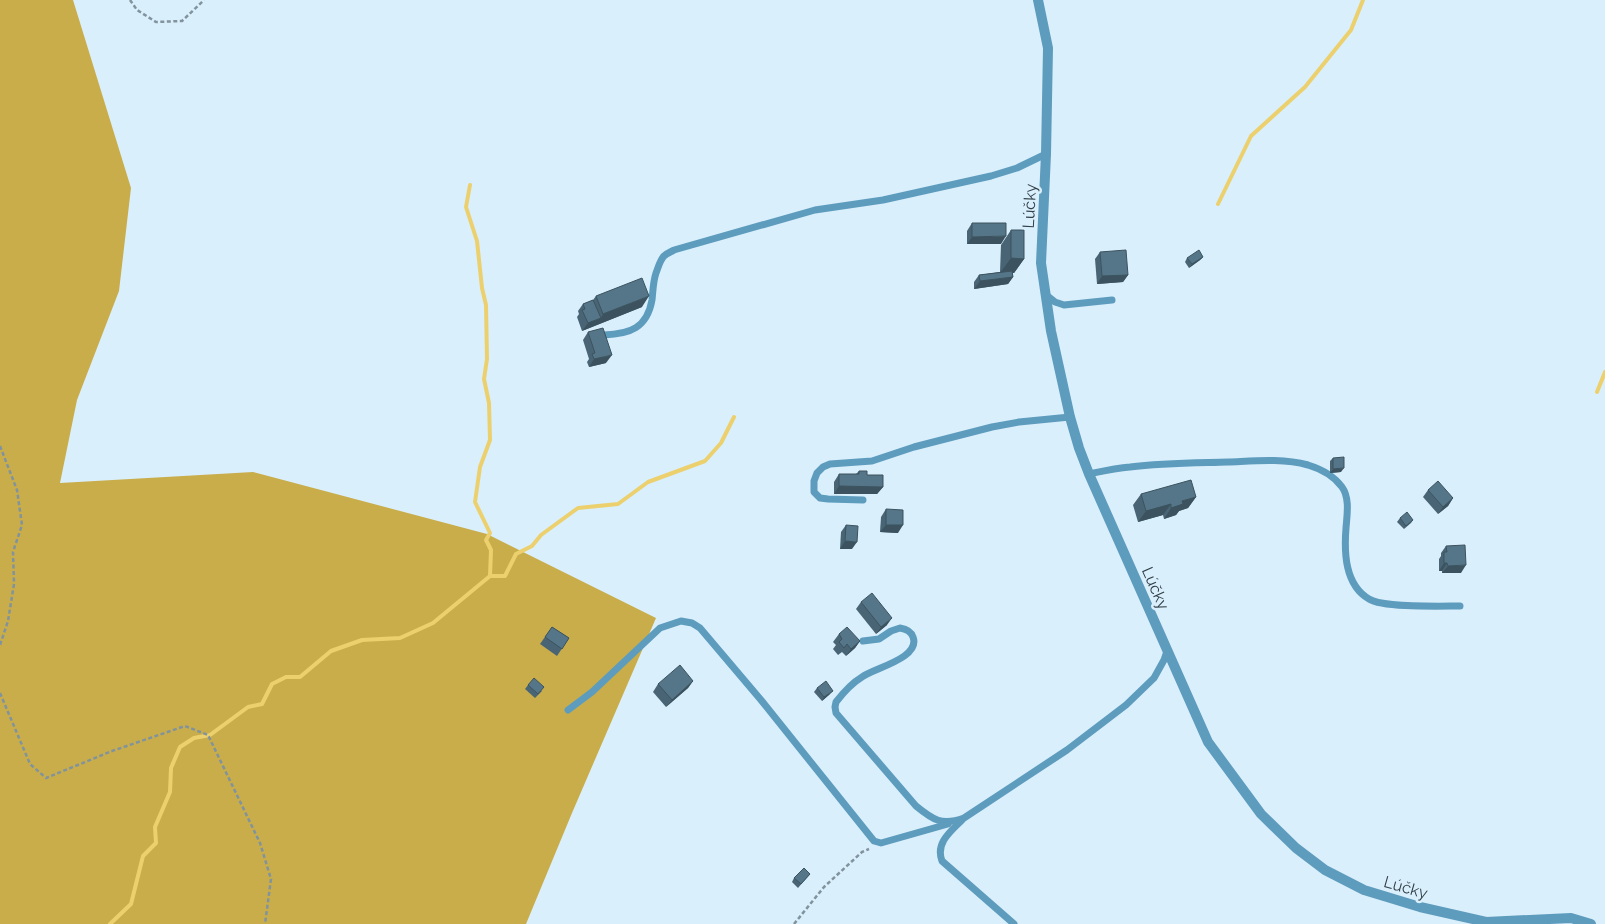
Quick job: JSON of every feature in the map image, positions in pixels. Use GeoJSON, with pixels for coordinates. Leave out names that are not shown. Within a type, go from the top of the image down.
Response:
{"type":"FeatureCollection","features":[{"type":"Feature","properties":{"kind":"street","name":"Lúčky"},"geometry":{"type":"LineString","coordinates":[[1038,0],[1048,48],[1041,263],[1051,331],[1070,417],[1089,474],[1208,742],[1260,814],[1296,848],[1325,870],[1364,890],[1420,907],[1486,922],[1571,918],[1591,924]]}},
{"type":"Feature","properties":{"kind":"lane"},"geometry":{"type":"LineString","coordinates":[[604,335],[618,334],[631,330],[642,323],[649,314],[654,278],[658,266],[663,256],[674,250],[815,210],[883,200],[991,176],[1017,168],[1046,154]]}},
{"type":"Feature","properties":{"kind":"lane"},"geometry":{"type":"LineString","coordinates":[[1045,294],[1055,302],[1064,305],[1112,300]]}},
{"type":"Feature","properties":{"kind":"lane"},"geometry":{"type":"LineString","coordinates":[[862,500],[828,500],[820,498],[814,492],[814,481],[817,473],[823,467],[830,464],[872,462],[914,447],[992,426],[1070,417]]}},
{"type":"Feature","properties":{"kind":"lane"},"geometry":{"type":"LineString","coordinates":[[1089,474],[1161,464],[1266,461],[1292,462],[1309,466],[1325,472],[1344,489],[1347,500],[1345,546],[1347,564],[1353,581],[1362,593],[1371,601],[1390,604],[1460,606]]}},
{"type":"Feature","properties":{"kind":"lane"},"geometry":{"type":"LineString","coordinates":[[568,710],[592,692],[660,628],[681,621],[692,624],[700,628],[761,700],[869,836],[874,841],[881,843],[964,818],[1067,750],[1126,705],[1154,678],[1167,651]]}},
{"type":"Feature","properties":{"kind":"lane"},"geometry":{"type":"LineString","coordinates":[[863,641],[878,639],[900,628],[910,633],[914,644],[908,654],[861,677],[836,702],[836,713],[916,806],[926,815],[939,821],[951,823]]}},
{"type":"Feature","properties":{"kind":"lane"},"geometry":{"type":"LineString","coordinates":[[964,818],[940,845],[939,854],[942,860],[1014,924]]}},
{"type":"Feature","properties":{"kind":"path"},"geometry":{"type":"LineString","coordinates":[[130,0],[137,10],[156,22],[182,20],[204,0]]}},
{"type":"Feature","properties":{"kind":"path"},"geometry":{"type":"LineString","coordinates":[[0,446],[17,490],[22,525],[13,552],[14,584],[8,621],[0,645]]}},
{"type":"Feature","properties":{"kind":"path"},"geometry":{"type":"LineString","coordinates":[[0,693],[30,764],[46,778],[112,751],[185,726],[208,735],[260,843],[266,861],[271,879],[265,924]]}},
{"type":"Feature","properties":{"kind":"path"},"geometry":{"type":"LineString","coordinates":[[794,924],[824,887],[844,868],[862,852],[881,843]]}},
{"type":"Feature","properties":{"kind":"shaded area"},"geometry":{"type":"Polygon","coordinates":[[[0,0],[73,0],[131,188],[119,291],[77,400],[60,483],[253,472],[487,534],[656,618],[526,924],[0,924],[0,0]]]}},
{"type":"Feature","properties":{"kind":"building"},"geometry":{"type":"Polygon","coordinates":[[[972,223],[1006,223],[1006,236],[972,237],[972,223]]]}},
{"type":"Feature","properties":{"kind":"building"},"geometry":{"type":"Polygon","coordinates":[[[1011,230],[1024,230],[1024,259],[1011,258],[1011,230]]]}},
{"type":"Feature","properties":{"kind":"building"},"geometry":{"type":"Polygon","coordinates":[[[1126,250],[1128,275],[1102,276],[1100,252],[1126,250]]]}},
{"type":"Feature","properties":{"kind":"building"},"geometry":{"type":"Polygon","coordinates":[[[1199,250],[1203,257],[1192,264],[1187,258],[1199,250]]]}},
{"type":"Feature","properties":{"kind":"building"},"geometry":{"type":"Polygon","coordinates":[[[1012,271],[1013,277],[980,281],[979,275],[1012,271]]]}},
{"type":"Feature","properties":{"kind":"building"},"geometry":{"type":"Polygon","coordinates":[[[642,278],[649,296],[603,314],[596,296],[642,278]]]}},
{"type":"Feature","properties":{"kind":"building"},"geometry":{"type":"Polygon","coordinates":[[[593,300],[601,318],[588,323],[582,310],[585,309],[583,304],[593,300]]]}},
{"type":"Feature","properties":{"kind":"building"},"geometry":{"type":"Polygon","coordinates":[[[603,328],[612,355],[594,359],[592,354],[595,353],[588,332],[603,328]]]}},
{"type":"Feature","properties":{"kind":"building"},"geometry":{"type":"Polygon","coordinates":[[[1344,457],[1344,468],[1333,469],[1333,458],[1344,457]]]}},
{"type":"Feature","properties":{"kind":"building"},"geometry":{"type":"Polygon","coordinates":[[[859,471],[867,471],[867,475],[883,475],[883,487],[839,486],[839,474],[859,474],[859,471]]]}},
{"type":"Feature","properties":{"kind":"building"},"geometry":{"type":"Polygon","coordinates":[[[1191,480],[1196,497],[1182,501],[1183,504],[1171,508],[1171,504],[1146,511],[1141,494],[1191,480]]]}},
{"type":"Feature","properties":{"kind":"building"},"geometry":{"type":"Polygon","coordinates":[[[1438,481],[1453,498],[1443,507],[1428,490],[1438,481]]]}},
{"type":"Feature","properties":{"kind":"building"},"geometry":{"type":"Polygon","coordinates":[[[886,509],[903,510],[903,525],[886,525],[886,509]]]}},
{"type":"Feature","properties":{"kind":"building"},"geometry":{"type":"Polygon","coordinates":[[[1407,512],[1413,520],[1406,526],[1400,518],[1407,512]]]}},
{"type":"Feature","properties":{"kind":"building"},"geometry":{"type":"Polygon","coordinates":[[[846,525],[858,526],[857,542],[845,541],[846,525]]]}},
{"type":"Feature","properties":{"kind":"building"},"geometry":{"type":"Polygon","coordinates":[[[1465,545],[1466,565],[1448,566],[1447,563],[1444,563],[1444,552],[1447,552],[1446,546],[1465,545]]]}},
{"type":"Feature","properties":{"kind":"building"},"geometry":{"type":"Polygon","coordinates":[[[872,593],[892,618],[881,627],[861,602],[872,593]]]}},
{"type":"Feature","properties":{"kind":"building"},"geometry":{"type":"Polygon","coordinates":[[[552,627],[569,638],[562,649],[545,637],[552,627]]]}},
{"type":"Feature","properties":{"kind":"building"},"geometry":{"type":"Polygon","coordinates":[[[847,627],[860,641],[851,649],[847,644],[844,648],[839,642],[842,639],[839,634],[847,627]]]}},
{"type":"Feature","properties":{"kind":"building"},"geometry":{"type":"Polygon","coordinates":[[[680,665],[693,681],[672,700],[658,684],[680,665]]]}},
{"type":"Feature","properties":{"kind":"building"},"geometry":{"type":"Polygon","coordinates":[[[534,678],[544,687],[538,694],[528,685],[534,678]]]}},
{"type":"Feature","properties":{"kind":"building"},"geometry":{"type":"Polygon","coordinates":[[[826,681],[833,691],[824,697],[817,688],[826,681]]]}},
{"type":"Feature","properties":{"kind":"building"},"geometry":{"type":"Polygon","coordinates":[[[804,868],[810,874],[801,884],[794,878],[804,868]]]}},
{"type":"Feature","properties":{"kind":"waterway"},"geometry":{"type":"LineString","coordinates":[[1218,204],[1251,136],[1305,87],[1351,30],[1363,0]]}},
{"type":"Feature","properties":{"kind":"waterway"},"geometry":{"type":"LineString","coordinates":[[110,924],[131,904],[143,856],[156,843],[155,827],[170,792],[171,768],[180,747],[194,738],[210,735],[248,707],[262,704],[272,684],[286,677],[300,677],[331,651],[362,640],[400,638],[433,623],[490,576],[491,550],[486,540],[490,533],[475,502],[480,467],[490,440],[489,403],[484,379],[487,359],[486,305],[482,288],[477,241],[466,207],[470,185]]}},
{"type":"Feature","properties":{"kind":"waterway"},"geometry":{"type":"LineString","coordinates":[[1597,392],[1605,372]]}},
{"type":"Feature","properties":{"kind":"waterway"},"geometry":{"type":"LineString","coordinates":[[490,576],[505,576],[516,554],[532,546],[541,535],[578,508],[618,504],[648,482],[705,461],[721,443],[734,417]]}}]}
